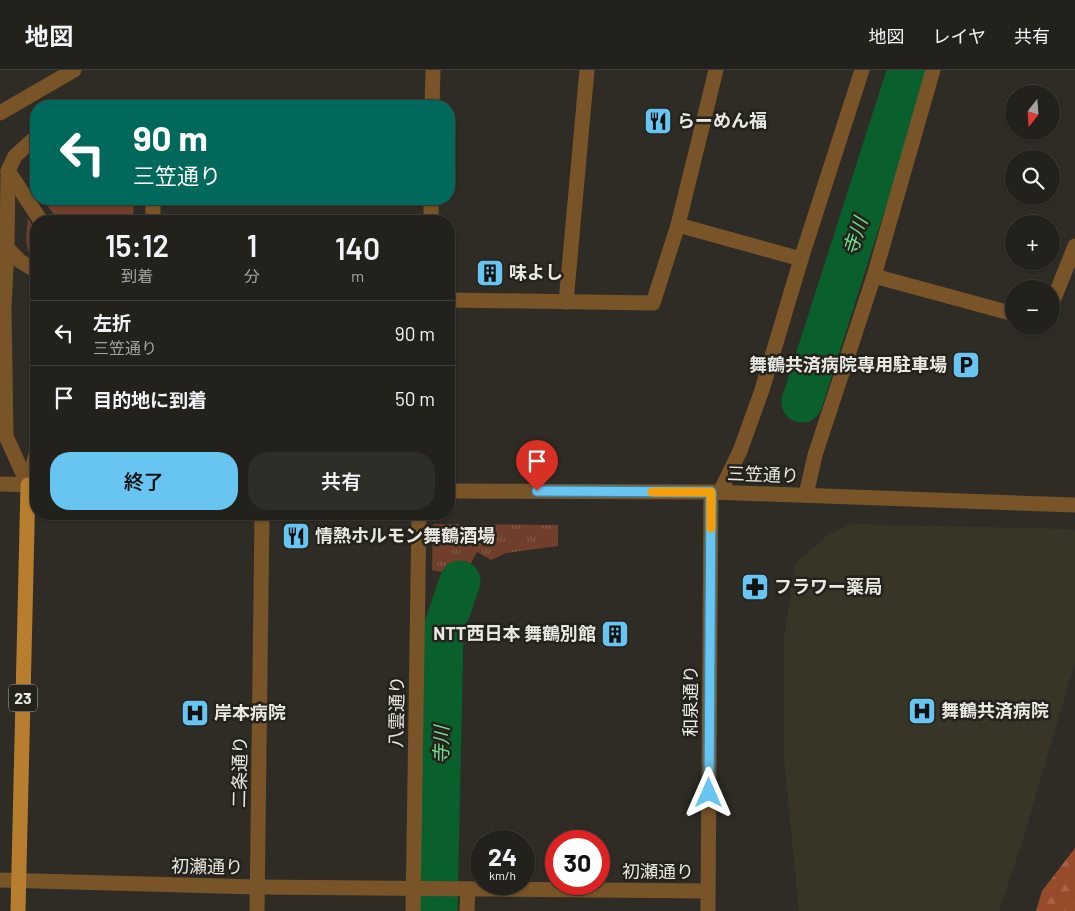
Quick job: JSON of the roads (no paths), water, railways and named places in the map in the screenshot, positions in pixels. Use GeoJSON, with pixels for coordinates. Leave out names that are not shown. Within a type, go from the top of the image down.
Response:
{"type":"FeatureCollection","features":[{"type":"Feature","properties":{"kind":"main road","name":"23"},"geometry":{"type":"LineString","coordinates":[[18,911],[31,520]]}},
{"type":"Feature","properties":{"kind":"street"},"geometry":{"type":"LineString","coordinates":[[0,113],[74,70]]}},
{"type":"Feature","properties":{"kind":"street"},"geometry":{"type":"LineString","coordinates":[[432,100],[433,70]]}},
{"type":"Feature","properties":{"kind":"street"},"geometry":{"type":"LineString","coordinates":[[566,302],[587,70]]}},
{"type":"Feature","properties":{"kind":"street"},"geometry":{"type":"LineString","coordinates":[[455,300],[653,303],[678,225],[716,70]]}},
{"type":"Feature","properties":{"kind":"street"},"geometry":{"type":"LineString","coordinates":[[716,492],[740,451],[762,390],[862,70]]}},
{"type":"Feature","properties":{"kind":"street"},"geometry":{"type":"LineString","coordinates":[[806,495],[815,455],[874,276],[933,70]]}},
{"type":"Feature","properties":{"kind":"street"},"geometry":{"type":"LineString","coordinates":[[30,142],[15,156],[8,171],[4,308],[6,436],[30,481]]}},
{"type":"Feature","properties":{"kind":"street"},"geometry":{"type":"LineString","coordinates":[[8,171],[30,204]]}},
{"type":"Feature","properties":{"kind":"street"},"geometry":{"type":"LineString","coordinates":[[678,225],[802,258]]}},
{"type":"Feature","properties":{"kind":"street"},"geometry":{"type":"LineString","coordinates":[[1060,284],[1075,246]]}},
{"type":"Feature","properties":{"kind":"street"},"geometry":{"type":"LineString","coordinates":[[7,248],[20,261],[30,267]]}},
{"type":"Feature","properties":{"kind":"street"},"geometry":{"type":"LineString","coordinates":[[874,276],[1005,312]]}},
{"type":"Feature","properties":{"kind":"street"},"geometry":{"type":"LineString","coordinates":[[0,484],[30,485]]}},
{"type":"Feature","properties":{"kind":"street","name":"三笠通り"},"geometry":{"type":"LineString","coordinates":[[455,491],[716,492],[1075,505]]}},
{"type":"Feature","properties":{"kind":"street","name":"和泉通り"},"geometry":{"type":"LineString","coordinates":[[708,911],[716,492]]}},
{"type":"Feature","properties":{"kind":"street","name":"二条通り"},"geometry":{"type":"LineString","coordinates":[[257,911],[262,520]]}},
{"type":"Feature","properties":{"kind":"street","name":"八雲通り"},"geometry":{"type":"LineString","coordinates":[[413,911],[419,888],[419,520]]}},
{"type":"Feature","properties":{"kind":"street","name":"初瀬通り"},"geometry":{"type":"LineString","coordinates":[[0,880],[257,887],[708,891]]}},
{"type":"Feature","properties":{"kind":"street"},"geometry":{"type":"LineString","coordinates":[[463,889],[467,911]]}},
{"type":"Feature","properties":{"kind":"waterway","name":"寺川"},"geometry":{"type":"LineString","coordinates":[[802,402],[908,70]]}},
{"type":"Feature","properties":{"kind":"waterway","name":"寺川"},"geometry":{"type":"LineString","coordinates":[[437,911],[443,631],[460,581]]}},
{"type":"Feature","properties":{"kind":"place","name":"らーめん福"},"geometry":{"type":"Point","coordinates":[658,121]}},
{"type":"Feature","properties":{"kind":"place","name":"味よし"},"geometry":{"type":"Point","coordinates":[490,273]}},
{"type":"Feature","properties":{"kind":"place","name":"舞鶴共済病院専用駐車場"},"geometry":{"type":"Point","coordinates":[966,365]}},
{"type":"Feature","properties":{"kind":"place","name":"情熱ホルモン舞鶴酒場"},"geometry":{"type":"Point","coordinates":[296,536]}},
{"type":"Feature","properties":{"kind":"place","name":"フラワー薬局"},"geometry":{"type":"Point","coordinates":[755,587]}},
{"type":"Feature","properties":{"kind":"place","name":"NTT西日本 舞鶴別館"},"geometry":{"type":"Point","coordinates":[615,634]}},
{"type":"Feature","properties":{"kind":"place","name":"舞鶴共済病院"},"geometry":{"type":"Point","coordinates":[922,711]}},
{"type":"Feature","properties":{"kind":"place","name":"岸本病院"},"geometry":{"type":"Point","coordinates":[195,713]}}]}
